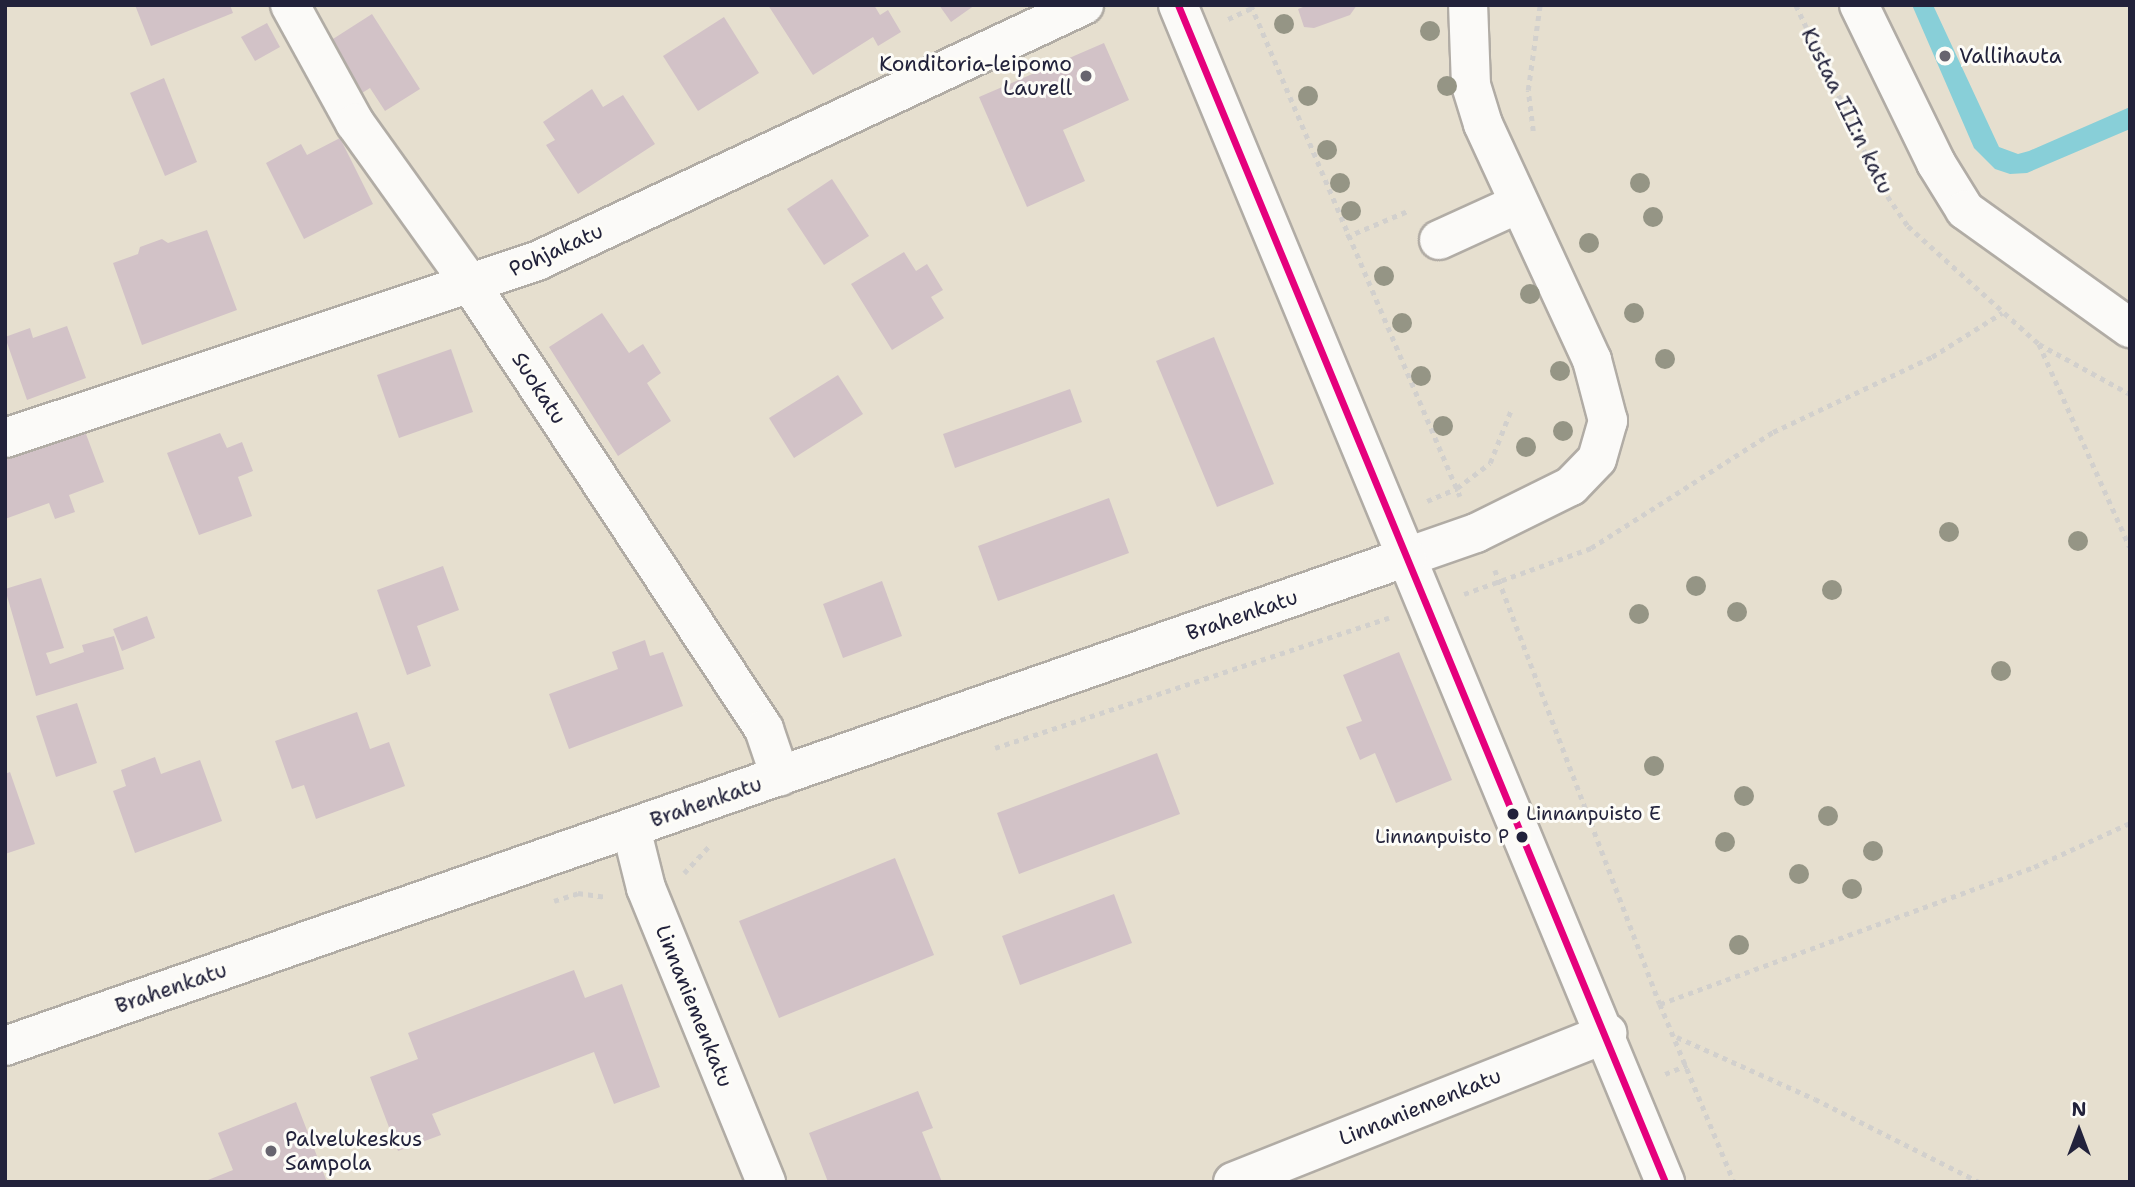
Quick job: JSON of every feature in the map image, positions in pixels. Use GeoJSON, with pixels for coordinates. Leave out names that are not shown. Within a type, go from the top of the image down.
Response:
{"type":"FeatureCollection","features":[{"type":"Feature","properties":{"kind":"street","name":"Suokatu"},"geometry":{"type":"LineString","coordinates":[[290,5],[355,123],[471,285],[764,729],[780,776]]}},
{"type":"Feature","properties":{"kind":"street","name":"Pohjakatu"},"geometry":{"type":"LineString","coordinates":[[5,438],[537,261],[1083,5]]}},
{"type":"Feature","properties":{"kind":"street"},"geometry":{"type":"LineString","coordinates":[[1178,5],[1426,606],[1607,1033],[1665,1182]]}},
{"type":"Feature","properties":{"kind":"street","name":"Brahenkatu"},"geometry":{"type":"LineString","coordinates":[[5,1046],[1476,533],[1571,486],[1597,459],[1608,421],[1592,360],[1483,124],[1471,85],[1468,5]]}},
{"type":"Feature","properties":{"kind":"street"},"geometry":{"type":"LineString","coordinates":[[1859,5],[1936,163],[1965,210],[2130,328]]}},
{"type":"Feature","properties":{"kind":"street"},"geometry":{"type":"LineString","coordinates":[[1439,240],[1518,204]]}},
{"type":"Feature","properties":{"kind":"street","name":"Linnaniemenkatu"},"geometry":{"type":"LineString","coordinates":[[631,828],[646,888],[766,1182]]}},
{"type":"Feature","properties":{"kind":"street","name":"Linnaniemenkatu"},"geometry":{"type":"LineString","coordinates":[[1233,1182],[1607,1033]]}},
{"type":"Feature","properties":{"kind":"path"},"geometry":{"type":"LineString","coordinates":[[1251,5],[1476,533],[1501,583],[1660,1004],[1676,1037],[1734,1182]]}},
{"type":"Feature","properties":{"kind":"path"},"geometry":{"type":"LineString","coordinates":[[1504,170],[1536,156],[1528,90],[1540,5]]}},
{"type":"Feature","properties":{"kind":"path","name":"Kustaa III:n katu"},"geometry":{"type":"LineString","coordinates":[[1797,5],[1888,198],[1908,226],[2039,344],[2130,394]]}},
{"type":"Feature","properties":{"kind":"path"},"geometry":{"type":"LineString","coordinates":[[991,749],[1501,583],[1591,548],[1773,432],[1932,356],[2002,313]]}},
{"type":"Feature","properties":{"kind":"path"},"geometry":{"type":"LineString","coordinates":[[2039,344],[2130,547]]}},
{"type":"Feature","properties":{"kind":"path"},"geometry":{"type":"LineString","coordinates":[[1391,518],[1457,488],[1490,463],[1511,410]]}},
{"type":"Feature","properties":{"kind":"path"},"geometry":{"type":"LineString","coordinates":[[1660,1004],[2034,867],[2130,823]]}},
{"type":"Feature","properties":{"kind":"path"},"geometry":{"type":"LineString","coordinates":[[539,906],[579,893],[614,898],[646,888],[684,874],[711,844]]}},
{"type":"Feature","properties":{"kind":"path"},"geometry":{"type":"LineString","coordinates":[[1676,1037],[1815,1099],[1979,1182]]}},
{"type":"Feature","properties":{"kind":"water","name":"Vallihauta"},"geometry":{"type":"Polygon","coordinates":[[[1912,5],[1933,5],[1999,147],[2018,154],[2029,151],[2130,107],[2130,129],[2027,173],[2010,174],[1995,169],[1974,148],[1912,5]]]}},
{"type":"Feature","properties":{"kind":"building"},"geometry":{"type":"Polygon","coordinates":[[[135,5],[230,5],[233,13],[151,46],[135,5]]]}},
{"type":"Feature","properties":{"kind":"building"},"geometry":{"type":"Polygon","coordinates":[[[768,5],[874,5],[880,15],[888,10],[901,32],[878,46],[873,37],[813,75],[768,5]]]}},
{"type":"Feature","properties":{"kind":"building"},"geometry":{"type":"Polygon","coordinates":[[[939,5],[975,5],[951,22],[939,5]]]}},
{"type":"Feature","properties":{"kind":"building"},"geometry":{"type":"Polygon","coordinates":[[[1308,5],[1357,5],[1350,15],[1314,28],[1304,27],[1298,9],[1308,5]]]}},
{"type":"Feature","properties":{"kind":"building"},"geometry":{"type":"Polygon","coordinates":[[[372,14],[420,89],[385,111],[370,88],[354,98],[322,46],[372,14]]]}},
{"type":"Feature","properties":{"kind":"building"},"geometry":{"type":"Polygon","coordinates":[[[724,17],[759,73],[698,111],[663,56],[724,17]]]}},
{"type":"Feature","properties":{"kind":"building"},"geometry":{"type":"Polygon","coordinates":[[[267,23],[280,47],[255,61],[241,37],[267,23]]]}},
{"type":"Feature","properties":{"kind":"building"},"geometry":{"type":"Polygon","coordinates":[[[1104,43],[1129,100],[1063,130],[1085,181],[1027,207],[979,97],[1104,43]]]}},
{"type":"Feature","properties":{"kind":"building"},"geometry":{"type":"Polygon","coordinates":[[[164,78],[197,162],[165,176],[130,93],[164,78]]]}},
{"type":"Feature","properties":{"kind":"building"},"geometry":{"type":"Polygon","coordinates":[[[592,89],[603,107],[623,95],[655,144],[578,194],[546,145],[555,140],[543,122],[592,89]]]}},
{"type":"Feature","properties":{"kind":"building"},"geometry":{"type":"Polygon","coordinates":[[[340,138],[373,204],[304,239],[266,163],[301,144],[307,155],[340,138]]]}},
{"type":"Feature","properties":{"kind":"building"},"geometry":{"type":"Polygon","coordinates":[[[832,179],[869,236],[824,265],[787,209],[832,179]]]}},
{"type":"Feature","properties":{"kind":"building"},"geometry":{"type":"Polygon","coordinates":[[[207,230],[237,310],[142,345],[113,263],[138,254],[140,247],[162,239],[168,243],[207,230]]]}},
{"type":"Feature","properties":{"kind":"building"},"geometry":{"type":"Polygon","coordinates":[[[904,252],[916,271],[927,264],[943,290],[931,297],[944,318],[892,350],[851,284],[904,252]]]}},
{"type":"Feature","properties":{"kind":"building"},"geometry":{"type":"Polygon","coordinates":[[[602,313],[629,353],[643,344],[661,373],[647,383],[671,421],[618,456],[549,347],[602,313]]]}},
{"type":"Feature","properties":{"kind":"building"},"geometry":{"type":"Polygon","coordinates":[[[67,326],[86,378],[27,400],[5,337],[30,328],[33,338],[67,326]]]}},
{"type":"Feature","properties":{"kind":"building"},"geometry":{"type":"Polygon","coordinates":[[[1214,337],[1274,484],[1217,507],[1156,361],[1214,337]]]}},
{"type":"Feature","properties":{"kind":"building"},"geometry":{"type":"Polygon","coordinates":[[[451,349],[473,412],[399,438],[377,375],[451,349]]]}},
{"type":"Feature","properties":{"kind":"building"},"geometry":{"type":"Polygon","coordinates":[[[838,375],[863,414],[794,458],[769,418],[838,375]]]}},
{"type":"Feature","properties":{"kind":"building"},"geometry":{"type":"Polygon","coordinates":[[[1070,389],[1082,422],[955,468],[943,434],[1070,389]]]}},
{"type":"Feature","properties":{"kind":"building"},"geometry":{"type":"Polygon","coordinates":[[[83,426],[104,482],[69,495],[75,512],[55,519],[49,503],[5,519],[5,456],[83,426]]]}},
{"type":"Feature","properties":{"kind":"building"},"geometry":{"type":"Polygon","coordinates":[[[220,433],[227,448],[242,442],[253,471],[238,477],[252,516],[199,535],[167,453],[220,433]]]}},
{"type":"Feature","properties":{"kind":"building"},"geometry":{"type":"Polygon","coordinates":[[[1109,498],[1129,553],[998,601],[978,546],[1109,498]]]}},
{"type":"Feature","properties":{"kind":"building"},"geometry":{"type":"Polygon","coordinates":[[[443,566],[459,610],[417,626],[431,666],[407,675],[377,590],[443,566]]]}},
{"type":"Feature","properties":{"kind":"building"},"geometry":{"type":"Polygon","coordinates":[[[41,578],[64,648],[46,653],[50,664],[84,652],[82,645],[114,636],[124,669],[36,696],[5,589],[41,578]]]}},
{"type":"Feature","properties":{"kind":"building"},"geometry":{"type":"Polygon","coordinates":[[[882,581],[902,636],[843,658],[823,604],[882,581]]]}},
{"type":"Feature","properties":{"kind":"building"},"geometry":{"type":"Polygon","coordinates":[[[147,616],[155,638],[122,651],[113,629],[147,616]]]}},
{"type":"Feature","properties":{"kind":"building"},"geometry":{"type":"Polygon","coordinates":[[[645,640],[650,656],[663,652],[683,706],[569,749],[549,694],[618,669],[612,652],[645,640]]]}},
{"type":"Feature","properties":{"kind":"building"},"geometry":{"type":"Polygon","coordinates":[[[1399,652],[1452,780],[1396,803],[1375,753],[1360,760],[1346,727],[1362,721],[1343,675],[1399,652]]]}},
{"type":"Feature","properties":{"kind":"building"},"geometry":{"type":"Polygon","coordinates":[[[77,703],[97,763],[56,777],[36,716],[77,703]]]}},
{"type":"Feature","properties":{"kind":"building"},"geometry":{"type":"Polygon","coordinates":[[[357,712],[370,749],[389,742],[405,786],[316,819],[304,785],[292,789],[275,741],[357,712]]]}},
{"type":"Feature","properties":{"kind":"building"},"geometry":{"type":"Polygon","coordinates":[[[1157,753],[1180,814],[1019,874],[997,813],[1157,753]]]}},
{"type":"Feature","properties":{"kind":"building"},"geometry":{"type":"Polygon","coordinates":[[[155,757],[161,774],[200,760],[222,821],[135,853],[113,791],[126,786],[121,770],[155,757]]]}},
{"type":"Feature","properties":{"kind":"building"},"geometry":{"type":"Polygon","coordinates":[[[10,772],[35,844],[5,854],[5,774],[10,772]]]}},
{"type":"Feature","properties":{"kind":"building"},"geometry":{"type":"Polygon","coordinates":[[[895,858],[934,955],[779,1018],[739,921],[895,858]]]}},
{"type":"Feature","properties":{"kind":"building"},"geometry":{"type":"Polygon","coordinates":[[[1114,894],[1132,943],[1020,985],[1002,936],[1114,894]]]}},
{"type":"Feature","properties":{"kind":"building"},"geometry":{"type":"Polygon","coordinates":[[[574,970],[585,998],[622,984],[660,1087],[614,1104],[594,1052],[432,1114],[441,1135],[398,1151],[370,1077],[418,1059],[408,1033],[574,970]]]}},
{"type":"Feature","properties":{"kind":"building"},"geometry":{"type":"Polygon","coordinates":[[[918,1091],[933,1128],[922,1132],[942,1182],[828,1182],[809,1133],[918,1091]]]}},
{"type":"Feature","properties":{"kind":"building","name":"Palvelukeskus Sampola"},"geometry":{"type":"Polygon","coordinates":[[[296,1102],[327,1182],[203,1182],[233,1170],[218,1133],[296,1102]]]}},
{"type":"Feature","properties":{"kind":"transit line"},"geometry":{"type":"LineString","coordinates":[[1178,5],[1665,1182]]}},
{"type":"Feature","properties":{"kind":"place","name":"Vallihauta"},"geometry":{"type":"Point","coordinates":[1945,56]}},
{"type":"Feature","properties":{"kind":"place","name":"Konditoria-leipomo Laurell"},"geometry":{"type":"Point","coordinates":[1086,76]}},
{"type":"Feature","properties":{"kind":"place","name":"Linnanpuisto E"},"geometry":{"type":"Point","coordinates":[1513,814]}},
{"type":"Feature","properties":{"kind":"place","name":"Linnanpuisto P"},"geometry":{"type":"Point","coordinates":[1522,837]}},
{"type":"Feature","properties":{"kind":"place","name":"Palvelukeskus Sampola"},"geometry":{"type":"Point","coordinates":[271,1151]}}]}
